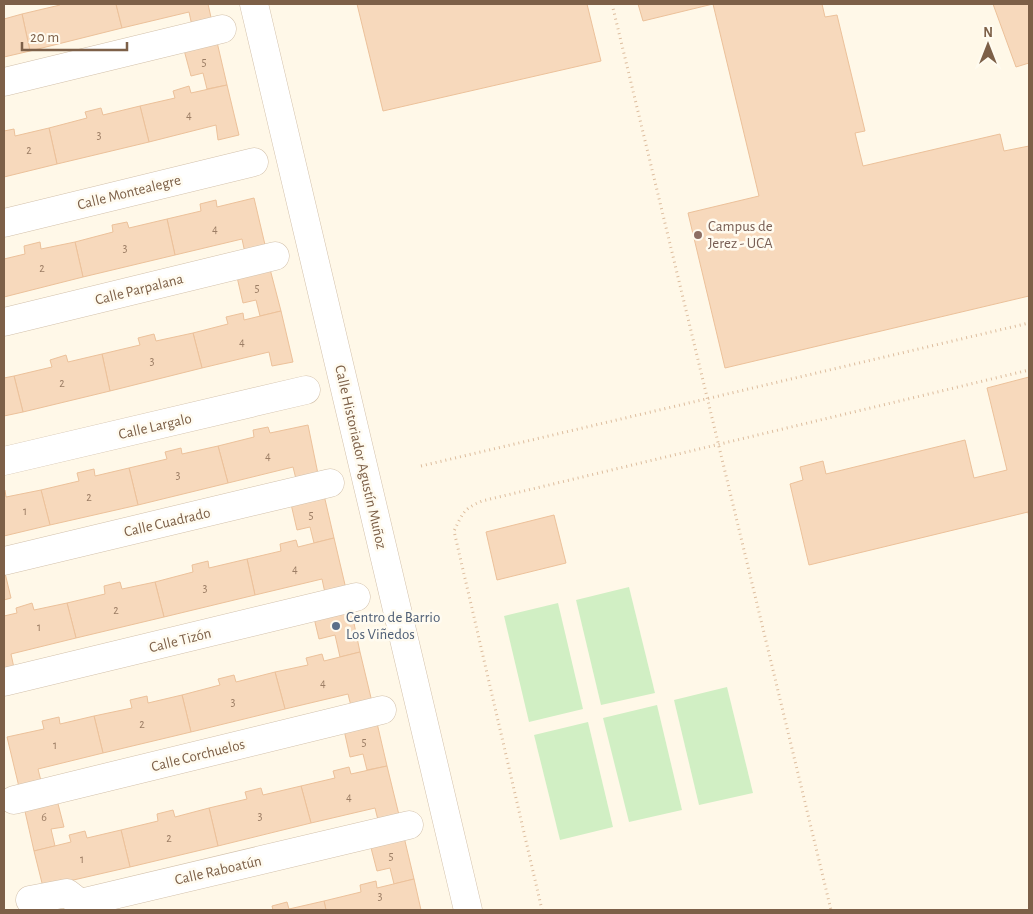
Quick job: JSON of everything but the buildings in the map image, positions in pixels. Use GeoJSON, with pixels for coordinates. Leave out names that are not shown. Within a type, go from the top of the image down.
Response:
{"type":"FeatureCollection","features":[{"type":"Feature","properties":{"kind":"street","name":"Calle Historiador Agustín Muñoz"},"geometry":{"type":"LineString","coordinates":[[254,4],[468,910]]}},
{"type":"Feature","properties":{"kind":"street"},"geometry":{"type":"LineString","coordinates":[[4,82],[222,29]]}},
{"type":"Feature","properties":{"kind":"street","name":"Calle Montealegre"},"geometry":{"type":"LineString","coordinates":[[4,223],[254,162]]}},
{"type":"Feature","properties":{"kind":"street","name":"Calle Parpalana"},"geometry":{"type":"LineString","coordinates":[[4,322],[275,256]]}},
{"type":"Feature","properties":{"kind":"street","name":"Calle Largalo"},"geometry":{"type":"LineString","coordinates":[[4,461],[306,390]]}},
{"type":"Feature","properties":{"kind":"street","name":"Calle Cuadrado"},"geometry":{"type":"LineString","coordinates":[[4,561],[330,483]]}},
{"type":"Feature","properties":{"kind":"street","name":"Calle Tizón"},"geometry":{"type":"LineString","coordinates":[[4,682],[356,597]]}},
{"type":"Feature","properties":{"kind":"street","name":"Calle Corchuelos"},"geometry":{"type":"LineString","coordinates":[[14,800],[382,710]]}},
{"type":"Feature","properties":{"kind":"street","name":"Calle Raboatún"},"geometry":{"type":"LineString","coordinates":[[30,900],[67,893],[84,906],[409,825]]}},
{"type":"Feature","properties":{"kind":"path"},"geometry":{"type":"LineString","coordinates":[[612,4],[831,910]]}},
{"type":"Feature","properties":{"kind":"path"},"geometry":{"type":"LineString","coordinates":[[421,466],[1029,323]]}},
{"type":"Feature","properties":{"kind":"path"},"geometry":{"type":"LineString","coordinates":[[542,910],[454,531],[461,516],[468,507],[482,501],[1029,370]]}},
{"type":"Feature","properties":{"kind":"green space"},"geometry":{"type":"Polygon","coordinates":[[[629,587],[655,693],[601,705],[576,600],[629,587]]]}},
{"type":"Feature","properties":{"kind":"green space"},"geometry":{"type":"Polygon","coordinates":[[[558,603],[583,709],[529,722],[504,616],[558,603]]]}},
{"type":"Feature","properties":{"kind":"green space"},"geometry":{"type":"Polygon","coordinates":[[[727,687],[753,793],[699,805],[674,700],[727,687]]]}},
{"type":"Feature","properties":{"kind":"green space"},"geometry":{"type":"Polygon","coordinates":[[[657,705],[682,810],[629,822],[603,718],[657,705]]]}},
{"type":"Feature","properties":{"kind":"green space"},"geometry":{"type":"Polygon","coordinates":[[[588,722],[613,827],[560,840],[534,735],[588,722]]]}},
{"type":"Feature","properties":{"kind":"place","name":"Campus de Jerez - UCA"},"geometry":{"type":"Point","coordinates":[698,235]}},
{"type":"Feature","properties":{"kind":"place","name":"Centro de Barrio Los Viñedos"},"geometry":{"type":"Point","coordinates":[336,626]}}]}
